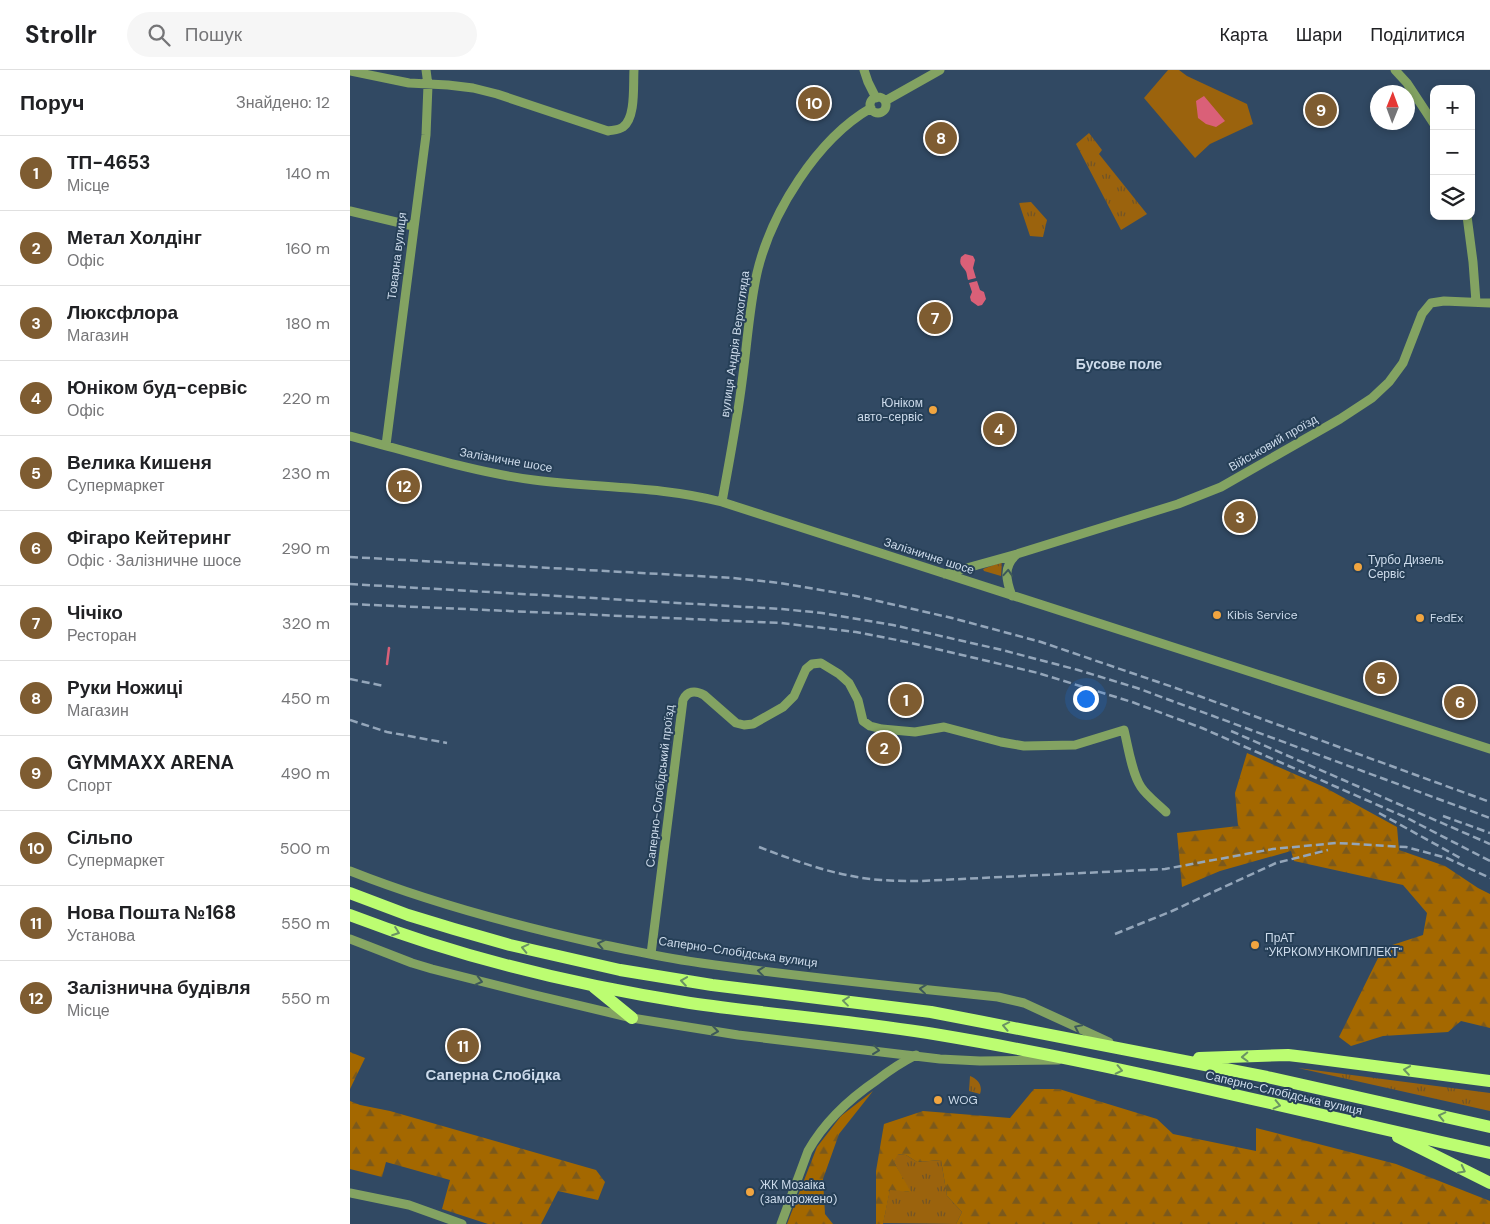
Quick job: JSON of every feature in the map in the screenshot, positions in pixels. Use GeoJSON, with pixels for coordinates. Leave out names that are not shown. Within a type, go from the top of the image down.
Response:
{"type":"FeatureCollection","features":[{"type":"Feature","properties":{"kind":"main road","name":"Саперно-Слобідська вулиця"},"geometry":{"type":"LineString","coordinates":[[350,893],[408,915],[454,929],[620,970],[712,985],[931,1012],[1266,1077],[1490,1127]]}},
{"type":"Feature","properties":{"kind":"main road","name":"Саперно-Слобідська вулиця"},"geometry":{"type":"LineString","coordinates":[[350,915],[407,936],[466,954],[592,985],[692,1003],[918,1032],[998,1045],[1490,1152]]}},
{"type":"Feature","properties":{"kind":"main road"},"geometry":{"type":"LineString","coordinates":[[592,985],[632,1018]]}},
{"type":"Feature","properties":{"kind":"main road"},"geometry":{"type":"LineString","coordinates":[[1162,1056],[1206,1058],[1305,1056],[1490,1081]]}},
{"type":"Feature","properties":{"kind":"main road"},"geometry":{"type":"LineString","coordinates":[[1384,1130],[1490,1183]]}},
{"type":"Feature","properties":{"kind":"street","name":"Товарна вулиця"},"geometry":{"type":"LineString","coordinates":[[386,445],[426,135],[428,85],[426,70]]}},
{"type":"Feature","properties":{"kind":"street"},"geometry":{"type":"LineString","coordinates":[[350,71],[409,84],[464,87],[497,94],[608,131],[618,130],[630,119],[634,70]]}},
{"type":"Feature","properties":{"kind":"street"},"geometry":{"type":"LineString","coordinates":[[864,70],[876,98]]}},
{"type":"Feature","properties":{"kind":"street"},"geometry":{"type":"LineString","coordinates":[[885,101],[940,70]]}},
{"type":"Feature","properties":{"kind":"street"},"geometry":{"type":"LineString","coordinates":[[1395,70],[1407,83],[1430,118]]}},
{"type":"Feature","properties":{"kind":"street"},"geometry":{"type":"LineString","coordinates":[[876,98],[881,98],[885,101]]}},
{"type":"Feature","properties":{"kind":"street"},"geometry":{"type":"LineString","coordinates":[[876,98],[871,103],[871,108],[876,113],[882,113],[886,109],[885,101]]}},
{"type":"Feature","properties":{"kind":"street","name":"вулиця Андрія Верхогляда"},"geometry":{"type":"LineString","coordinates":[[722,502],[735,434],[747,333],[757,273],[767,242],[785,204],[824,145],[851,121],[871,108]]}},
{"type":"Feature","properties":{"kind":"street"},"geometry":{"type":"LineString","coordinates":[[350,211],[413,226]]}},
{"type":"Feature","properties":{"kind":"street"},"geometry":{"type":"LineString","coordinates":[[1468,220],[1476,302]]}},
{"type":"Feature","properties":{"kind":"street","name":"Військовий проїзд"},"geometry":{"type":"LineString","coordinates":[[944,574],[1017,554],[1178,504],[1228,483],[1340,419],[1372,398],[1389,382],[1402,363],[1422,314],[1431,303],[1444,301],[1490,302]]}},
{"type":"Feature","properties":{"kind":"street","name":"Залізничне шосе"},"geometry":{"type":"LineString","coordinates":[[350,436],[495,473],[534,480],[681,492],[722,502],[1490,749]]}},
{"type":"Feature","properties":{"kind":"street"},"geometry":{"type":"LineString","coordinates":[[1012,596],[1006,579],[1007,569],[1010,561],[1017,554]]}},
{"type":"Feature","properties":{"kind":"street","name":"Саперно-Слобідський проїзд"},"geometry":{"type":"LineString","coordinates":[[651,954],[683,700],[691,692],[698,692],[704,695],[736,723],[744,725],[753,724],[782,707],[794,696],[806,669],[812,664],[821,663],[839,674],[849,684],[858,700],[863,721],[870,726],[882,729],[915,732],[944,727],[1024,746],[1075,745],[1124,730],[1137,781],[1141,788],[1166,812]]}},
{"type":"Feature","properties":{"kind":"street","name":"Саперно-Слобідська вулиця"},"geometry":{"type":"LineString","coordinates":[[350,871],[456,909],[561,936],[651,954],[700,963],[770,972],[998,997],[1024,1003],[1123,1049]]}},
{"type":"Feature","properties":{"kind":"street","name":"Саперно-Слобідська вулиця"},"geometry":{"type":"LineString","coordinates":[[350,939],[432,968],[632,1018],[738,1034],[917,1055],[980,1061],[1034,1062],[1071,1060]]}},
{"type":"Feature","properties":{"kind":"street"},"geometry":{"type":"LineString","coordinates":[[780,1224],[808,1151],[832,1117],[849,1100],[896,1065],[917,1055]]}},
{"type":"Feature","properties":{"kind":"street"},"geometry":{"type":"LineString","coordinates":[[350,1193],[409,1205],[462,1224]]}},
{"type":"Feature","properties":{"kind":"green space"},"geometry":{"type":"Polygon","coordinates":[[[1168,70],[1179,70],[1187,76],[1247,104],[1253,124],[1210,144],[1195,158],[1144,98],[1168,70]]]}},
{"type":"Feature","properties":{"kind":"green space"},"geometry":{"type":"Polygon","coordinates":[[[1089,133],[1102,150],[1099,154],[1147,214],[1121,230],[1076,144],[1089,133]]]}},
{"type":"Feature","properties":{"kind":"green space"},"geometry":{"type":"Polygon","coordinates":[[[1031,202],[1047,220],[1043,237],[1030,236],[1019,203],[1031,202]]]}},
{"type":"Feature","properties":{"kind":"green space"},"geometry":{"type":"Polygon","coordinates":[[[1002,562],[1001,576],[984,571],[983,569],[1002,562]]]}},
{"type":"Feature","properties":{"kind":"green space"},"geometry":{"type":"Polygon","coordinates":[[[1247,753],[1324,787],[1397,827],[1399,850],[1445,866],[1490,894],[1490,1028],[1461,1021],[1448,1032],[1383,1036],[1351,1046],[1339,1037],[1383,948],[1423,935],[1427,913],[1403,885],[1294,861],[1291,851],[1220,871],[1182,887],[1177,833],[1238,826],[1235,793],[1247,753]]]}},
{"type":"Feature","properties":{"kind":"green space"},"geometry":{"type":"Polygon","coordinates":[[[350,1052],[365,1058],[350,1089],[350,1052]]]}},
{"type":"Feature","properties":{"kind":"green space"},"geometry":{"type":"Polygon","coordinates":[[[1298,1068],[1490,1093],[1490,1111],[1298,1068]]]}},
{"type":"Feature","properties":{"kind":"green space"},"geometry":{"type":"Polygon","coordinates":[[[970,1076],[979,1083],[981,1088],[980,1094],[969,1091],[970,1076]]]}},
{"type":"Feature","properties":{"kind":"green space"},"geometry":{"type":"Polygon","coordinates":[[[1034,1089],[1059,1089],[1157,1119],[1173,1134],[1256,1151],[1256,1128],[1396,1164],[1490,1201],[1490,1224],[956,1224],[962,1212],[947,1196],[941,1160],[917,1162],[906,1155],[898,1154],[894,1162],[911,1192],[890,1190],[883,1224],[876,1224],[876,1171],[884,1124],[923,1111],[1010,1118],[1034,1089]]]}},
{"type":"Feature","properties":{"kind":"green space"},"geometry":{"type":"Polygon","coordinates":[[[873,1091],[839,1134],[823,1179],[825,1214],[833,1224],[787,1224],[817,1147],[841,1116],[873,1091]]]}},
{"type":"Feature","properties":{"kind":"green space"},"geometry":{"type":"Polygon","coordinates":[[[350,1101],[596,1170],[605,1182],[598,1200],[558,1191],[541,1224],[488,1224],[442,1209],[450,1180],[386,1162],[382,1177],[350,1169],[350,1101]]]}},
{"type":"Feature","properties":{"kind":"green space"},"geometry":{"type":"Polygon","coordinates":[[[897,1154],[906,1155],[917,1162],[941,1160],[947,1196],[962,1212],[956,1224],[883,1223],[890,1189],[910,1192],[894,1162],[897,1154]]]}},
{"type":"Feature","properties":{"kind":"shaded area"},"geometry":{"type":"Polygon","coordinates":[[[1204,96],[1225,121],[1216,127],[1206,124],[1198,118],[1196,101],[1204,96]]]}},
{"type":"Feature","properties":{"kind":"shaded area"},"geometry":{"type":"Polygon","coordinates":[[[965,254],[973,256],[975,260],[973,268],[976,278],[968,280],[960,261],[961,257],[965,254]]]}},
{"type":"Feature","properties":{"kind":"shaded area"},"geometry":{"type":"Polygon","coordinates":[[[977,281],[986,299],[982,305],[978,306],[971,301],[972,292],[969,283],[977,281]]]}},
{"type":"Feature","properties":{"kind":"waterway"},"geometry":{"type":"LineString","coordinates":[[387,664],[389,648]]}},
{"type":"Feature","properties":{"kind":"railway"},"geometry":{"type":"LineString","coordinates":[[350,557],[733,578],[780,583],[856,596],[952,618],[1041,642],[1199,696],[1490,802]]}},
{"type":"Feature","properties":{"kind":"railway"},"geometry":{"type":"LineString","coordinates":[[350,584],[782,609],[822,613],[893,625],[1002,650],[1137,688],[1490,818]]}},
{"type":"Feature","properties":{"kind":"railway"},"geometry":{"type":"LineString","coordinates":[[350,604],[781,623],[856,632],[907,642],[1038,673],[1132,702],[1202,728],[1405,817],[1490,861]]}},
{"type":"Feature","properties":{"kind":"railway"},"geometry":{"type":"LineString","coordinates":[[350,679],[384,686]]}},
{"type":"Feature","properties":{"kind":"railway"},"geometry":{"type":"LineString","coordinates":[[350,720],[387,732],[447,743]]}},
{"type":"Feature","properties":{"kind":"railway"},"geometry":{"type":"LineString","coordinates":[[1231,731],[1490,844]]}},
{"type":"Feature","properties":{"kind":"railway"},"geometry":{"type":"LineString","coordinates":[[1379,813],[1462,859]]}},
{"type":"Feature","properties":{"kind":"railway"},"geometry":{"type":"LineString","coordinates":[[1443,816],[1490,833]]}},
{"type":"Feature","properties":{"kind":"railway"},"geometry":{"type":"LineString","coordinates":[[759,847],[804,863],[850,876],[881,880],[920,881],[1165,869],[1273,849],[1337,843],[1406,847],[1447,858],[1490,878]]}},
{"type":"Feature","properties":{"kind":"railway"},"geometry":{"type":"LineString","coordinates":[[1115,934],[1172,911],[1276,863],[1328,850]]}},
{"type":"Feature","properties":{"kind":"place","name":"Сільпо"},"geometry":{"type":"Point","coordinates":[814,103]}},
{"type":"Feature","properties":{"kind":"place","name":"GYMMAXX ARENA"},"geometry":{"type":"Point","coordinates":[1321,110]}},
{"type":"Feature","properties":{"kind":"place","name":"Руки Ножиці"},"geometry":{"type":"Point","coordinates":[941,138]}},
{"type":"Feature","properties":{"kind":"place","name":"Чічіко"},"geometry":{"type":"Point","coordinates":[935,318]}},
{"type":"Feature","properties":{"kind":"place","name":"Юніком авто-сервіс"},"geometry":{"type":"Point","coordinates":[933,410]}},
{"type":"Feature","properties":{"kind":"place","name":"Юніком буд-сервіс"},"geometry":{"type":"Point","coordinates":[999,429]}},
{"type":"Feature","properties":{"kind":"place","name":"Залізнична будівля"},"geometry":{"type":"Point","coordinates":[404,486]}},
{"type":"Feature","properties":{"kind":"place","name":"Люксфлора"},"geometry":{"type":"Point","coordinates":[1240,517]}},
{"type":"Feature","properties":{"kind":"place","name":"Турбо Дизель Сервіс"},"geometry":{"type":"Point","coordinates":[1358,567]}},
{"type":"Feature","properties":{"kind":"place","name":"Kibis Service"},"geometry":{"type":"Point","coordinates":[1217,615]}},
{"type":"Feature","properties":{"kind":"place","name":"FedEx"},"geometry":{"type":"Point","coordinates":[1420,618]}},
{"type":"Feature","properties":{"kind":"place","name":"Велика Кишеня"},"geometry":{"type":"Point","coordinates":[1381,678]}},
{"type":"Feature","properties":{"kind":"place","name":"ТП-4653"},"geometry":{"type":"Point","coordinates":[906,700]}},
{"type":"Feature","properties":{"kind":"place","name":"Фігаро Кейтеринг"},"geometry":{"type":"Point","coordinates":[1460,702]}},
{"type":"Feature","properties":{"kind":"place","name":"Метал Холдінг"},"geometry":{"type":"Point","coordinates":[884,748]}},
{"type":"Feature","properties":{"kind":"place","name":"ПрАТ \"УКРКОМУНКОМПЛЕКТ\""},"geometry":{"type":"Point","coordinates":[1255,945]}},
{"type":"Feature","properties":{"kind":"place","name":"Нова Пошта №168"},"geometry":{"type":"Point","coordinates":[463,1046]}},
{"type":"Feature","properties":{"kind":"place","name":"WOG"},"geometry":{"type":"Point","coordinates":[938,1100]}},
{"type":"Feature","properties":{"kind":"place","name":"ЖК Мозаіка (заморожено)"},"geometry":{"type":"Point","coordinates":[750,1192]}},
{"type":"Feature","properties":{"kind":"district","name":"Бусове поле"},"geometry":{"type":"Point","coordinates":[1119,364]}},
{"type":"Feature","properties":{"kind":"district","name":"Саперна Слобідка"},"geometry":{"type":"Point","coordinates":[493,1075]}}]}
